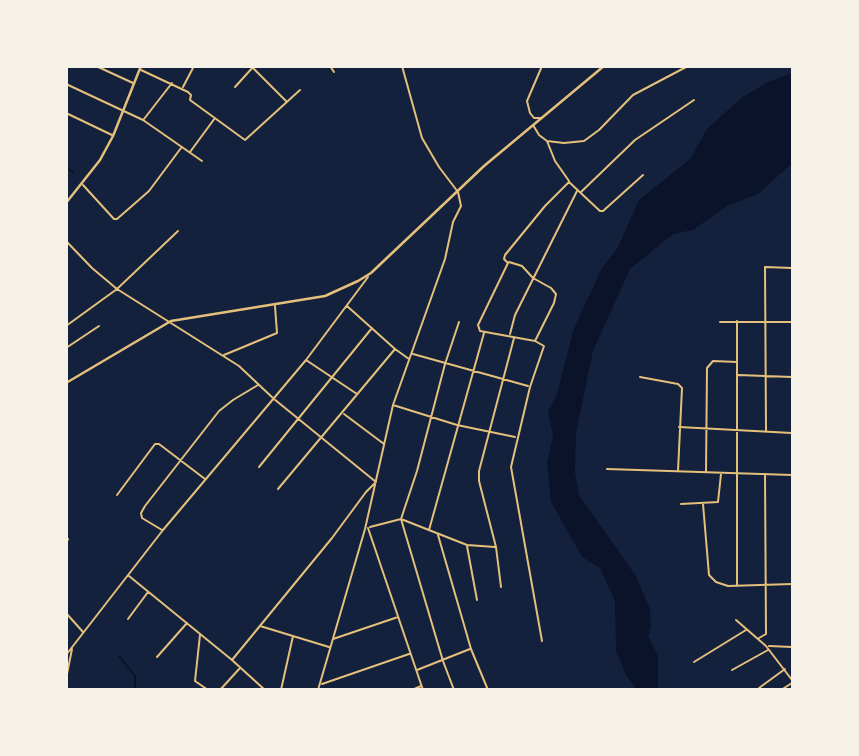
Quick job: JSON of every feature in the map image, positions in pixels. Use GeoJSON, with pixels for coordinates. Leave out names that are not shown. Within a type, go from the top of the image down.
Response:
{"type":"FeatureCollection","features":[{"type":"Feature","properties":{"kind":"street"},"geometry":{"type":"LineString","coordinates":[[96,66],[134,84]]}},
{"type":"Feature","properties":{"kind":"street"},"geometry":{"type":"LineString","coordinates":[[183,88],[194,66]]}},
{"type":"Feature","properties":{"kind":"street"},"geometry":{"type":"LineString","coordinates":[[330,66],[334,72]]}},
{"type":"Feature","properties":{"kind":"street"},"geometry":{"type":"LineString","coordinates":[[318,690],[366,528],[393,405],[413,354],[445,259],[453,222],[461,206],[458,192],[422,138],[402,66]]}},
{"type":"Feature","properties":{"kind":"street"},"geometry":{"type":"LineString","coordinates":[[542,66],[527,101],[534,118],[542,118]]}},
{"type":"Feature","properties":{"kind":"street"},"geometry":{"type":"LineString","coordinates":[[66,655],[163,530],[275,399],[371,273],[484,166],[604,66]]}},
{"type":"Feature","properties":{"kind":"street"},"geometry":{"type":"LineString","coordinates":[[533,125],[547,141],[564,144],[584,141],[593,136],[633,95],[688,66]]}},
{"type":"Feature","properties":{"kind":"street"},"geometry":{"type":"LineString","coordinates":[[235,87],[254,67],[286,101]]}},
{"type":"Feature","properties":{"kind":"street"},"geometry":{"type":"LineString","coordinates":[[66,203],[83,185],[100,160],[113,136],[141,68],[183,88],[191,94],[190,100],[245,139],[300,90]]}},
{"type":"Feature","properties":{"kind":"street"},"geometry":{"type":"LineString","coordinates":[[66,83],[143,120],[202,161]]}},
{"type":"Feature","properties":{"kind":"street"},"geometry":{"type":"LineString","coordinates":[[143,120],[172,83]]}},
{"type":"Feature","properties":{"kind":"street"},"geometry":{"type":"LineString","coordinates":[[509,336],[533,278],[579,191],[635,140],[694,100]]}},
{"type":"Feature","properties":{"kind":"street"},"geometry":{"type":"LineString","coordinates":[[66,113],[113,136]]}},
{"type":"Feature","properties":{"kind":"street"},"geometry":{"type":"LineString","coordinates":[[190,152],[216,117]]}},
{"type":"Feature","properties":{"kind":"street"},"geometry":{"type":"LineString","coordinates":[[547,141],[555,161],[569,182],[600,211],[643,175]]}},
{"type":"Feature","properties":{"kind":"street"},"geometry":{"type":"LineString","coordinates":[[83,185],[114,219],[117,219],[149,191],[182,148]]}},
{"type":"Feature","properties":{"kind":"street"},"geometry":{"type":"LineString","coordinates":[[535,341],[556,298],[554,291],[533,278],[522,267],[504,259],[545,206],[569,182]]}},
{"type":"Feature","properties":{"kind":"street"},"geometry":{"type":"LineString","coordinates":[[66,193],[71,198]]}},
{"type":"Feature","properties":{"kind":"street"},"geometry":{"type":"LineString","coordinates":[[66,326],[117,289],[177,231]]}},
{"type":"Feature","properties":{"kind":"street"},"geometry":{"type":"LineString","coordinates":[[66,241],[117,289],[224,355],[376,482]]}},
{"type":"Feature","properties":{"kind":"street"},"geometry":{"type":"LineString","coordinates":[[66,251],[71,246]]}},
{"type":"Feature","properties":{"kind":"street"},"geometry":{"type":"LineString","coordinates":[[508,263],[478,325],[479,330],[485,332],[535,341],[544,346],[516,437],[511,477],[542,641]]}},
{"type":"Feature","properties":{"kind":"street"},"geometry":{"type":"LineString","coordinates":[[766,430],[765,267],[793,268]]}},
{"type":"Feature","properties":{"kind":"street"},"geometry":{"type":"LineString","coordinates":[[66,383],[171,321],[325,296],[371,273]]}},
{"type":"Feature","properties":{"kind":"street"},"geometry":{"type":"LineString","coordinates":[[224,355],[277,333],[275,306]]}},
{"type":"Feature","properties":{"kind":"street"},"geometry":{"type":"LineString","coordinates":[[346,306],[410,360]]}},
{"type":"Feature","properties":{"kind":"street"},"geometry":{"type":"LineString","coordinates":[[737,321],[737,586]]}},
{"type":"Feature","properties":{"kind":"street"},"geometry":{"type":"LineString","coordinates":[[454,690],[401,519],[459,322]]}},
{"type":"Feature","properties":{"kind":"street"},"geometry":{"type":"LineString","coordinates":[[720,322],[793,322]]}},
{"type":"Feature","properties":{"kind":"street"},"geometry":{"type":"LineString","coordinates":[[66,348],[99,326]]}},
{"type":"Feature","properties":{"kind":"street"},"geometry":{"type":"LineString","coordinates":[[258,467],[372,328]]}},
{"type":"Feature","properties":{"kind":"street"},"geometry":{"type":"LineString","coordinates":[[429,530],[485,332]]}},
{"type":"Feature","properties":{"kind":"street"},"geometry":{"type":"LineString","coordinates":[[501,587],[496,547],[479,481],[479,471],[514,337]]}},
{"type":"Feature","properties":{"kind":"street"},"geometry":{"type":"LineString","coordinates":[[278,489],[395,349]]}},
{"type":"Feature","properties":{"kind":"street"},"geometry":{"type":"LineString","coordinates":[[413,354],[530,387]]}},
{"type":"Feature","properties":{"kind":"street"},"geometry":{"type":"LineString","coordinates":[[306,360],[358,395]]}},
{"type":"Feature","properties":{"kind":"street"},"geometry":{"type":"LineString","coordinates":[[706,473],[707,368],[713,361],[738,362]]}},
{"type":"Feature","properties":{"kind":"street"},"geometry":{"type":"LineString","coordinates":[[738,375],[793,377]]}},
{"type":"Feature","properties":{"kind":"street"},"geometry":{"type":"LineString","coordinates":[[640,377],[681,386],[678,472]]}},
{"type":"Feature","properties":{"kind":"street"},"geometry":{"type":"LineString","coordinates":[[163,530],[147,523],[141,513],[226,405],[259,384]]}},
{"type":"Feature","properties":{"kind":"street"},"geometry":{"type":"LineString","coordinates":[[393,405],[457,425],[516,437]]}},
{"type":"Feature","properties":{"kind":"street"},"geometry":{"type":"LineString","coordinates":[[343,414],[385,444]]}},
{"type":"Feature","properties":{"kind":"street"},"geometry":{"type":"LineString","coordinates":[[679,427],[793,433]]}},
{"type":"Feature","properties":{"kind":"street"},"geometry":{"type":"LineString","coordinates":[[117,495],[155,444],[159,444],[206,480]]}},
{"type":"Feature","properties":{"kind":"street"},"geometry":{"type":"LineString","coordinates":[[607,469],[793,475]]}},
{"type":"Feature","properties":{"kind":"street"},"geometry":{"type":"LineString","coordinates":[[681,504],[718,502],[721,473]]}},
{"type":"Feature","properties":{"kind":"street"},"geometry":{"type":"LineString","coordinates":[[759,638],[766,634],[765,474]]}},
{"type":"Feature","properties":{"kind":"street"},"geometry":{"type":"LineString","coordinates":[[232,660],[376,482]]}},
{"type":"Feature","properties":{"kind":"street"},"geometry":{"type":"LineString","coordinates":[[703,504],[709,575],[721,585],[793,584]]}},
{"type":"Feature","properties":{"kind":"street"},"geometry":{"type":"LineString","coordinates":[[366,528],[401,519],[467,545],[496,547]]}},
{"type":"Feature","properties":{"kind":"street"},"geometry":{"type":"LineString","coordinates":[[366,528],[422,688],[412,690]]}},
{"type":"Feature","properties":{"kind":"street"},"geometry":{"type":"LineString","coordinates":[[438,535],[471,649],[488,690]]}},
{"type":"Feature","properties":{"kind":"street"},"geometry":{"type":"LineString","coordinates":[[66,544],[68,539]]}},
{"type":"Feature","properties":{"kind":"street"},"geometry":{"type":"LineString","coordinates":[[467,545],[477,600]]}},
{"type":"Feature","properties":{"kind":"street"},"geometry":{"type":"LineString","coordinates":[[128,575],[265,690]]}},
{"type":"Feature","properties":{"kind":"street"},"geometry":{"type":"LineString","coordinates":[[128,619],[148,591]]}},
{"type":"Feature","properties":{"kind":"street"},"geometry":{"type":"LineString","coordinates":[[66,612],[83,632]]}},
{"type":"Feature","properties":{"kind":"street"},"geometry":{"type":"LineString","coordinates":[[332,639],[398,617]]}},
{"type":"Feature","properties":{"kind":"street"},"geometry":{"type":"LineString","coordinates":[[66,622],[72,618]]}},
{"type":"Feature","properties":{"kind":"street"},"geometry":{"type":"LineString","coordinates":[[736,620],[759,638],[788,672],[793,681],[781,690]]}},
{"type":"Feature","properties":{"kind":"street"},"geometry":{"type":"LineString","coordinates":[[156,657],[187,622]]}},
{"type":"Feature","properties":{"kind":"street"},"geometry":{"type":"LineString","coordinates":[[259,626],[330,647]]}},
{"type":"Feature","properties":{"kind":"street"},"geometry":{"type":"LineString","coordinates":[[694,662],[747,629]]}},
{"type":"Feature","properties":{"kind":"street"},"geometry":{"type":"LineString","coordinates":[[200,634],[195,681],[208,690]]}},
{"type":"Feature","properties":{"kind":"street"},"geometry":{"type":"LineString","coordinates":[[281,690],[293,636]]}},
{"type":"Feature","properties":{"kind":"street"},"geometry":{"type":"LineString","coordinates":[[766,646],[793,647]]}},
{"type":"Feature","properties":{"kind":"street"},"geometry":{"type":"LineString","coordinates":[[66,679],[72,649]]}},
{"type":"Feature","properties":{"kind":"street"},"geometry":{"type":"LineString","coordinates":[[416,670],[471,649]]}},
{"type":"Feature","properties":{"kind":"street"},"geometry":{"type":"LineString","coordinates":[[732,670],[769,649]]}},
{"type":"Feature","properties":{"kind":"street"},"geometry":{"type":"LineString","coordinates":[[319,685],[410,654]]}},
{"type":"Feature","properties":{"kind":"street"},"geometry":{"type":"LineString","coordinates":[[220,690],[240,667]]}},
{"type":"Feature","properties":{"kind":"street"},"geometry":{"type":"LineString","coordinates":[[788,672],[793,667]]}},
{"type":"Feature","properties":{"kind":"street"},"geometry":{"type":"LineString","coordinates":[[759,688],[785,668]]}},
{"type":"Feature","properties":{"kind":"water"},"geometry":{"type":"Polygon","coordinates":[[[792,73],[792,166],[758,194],[727,206],[693,230],[673,234],[630,269],[593,351],[576,433],[575,472],[579,495],[636,576],[650,609],[651,627],[648,636],[658,655],[658,689],[636,689],[626,675],[616,651],[615,601],[600,568],[582,557],[551,502],[547,462],[553,436],[548,412],[557,394],[574,328],[602,268],[617,249],[639,200],[690,159],[707,129],[740,99],[766,83],[792,73]]]}},
{"type":"Feature","properties":{"kind":"waterway"},"geometry":{"type":"LineString","coordinates":[[66,167],[74,173]]}},
{"type":"Feature","properties":{"kind":"waterway"},"geometry":{"type":"LineString","coordinates":[[119,656],[135,676],[135,690]]}}]}
